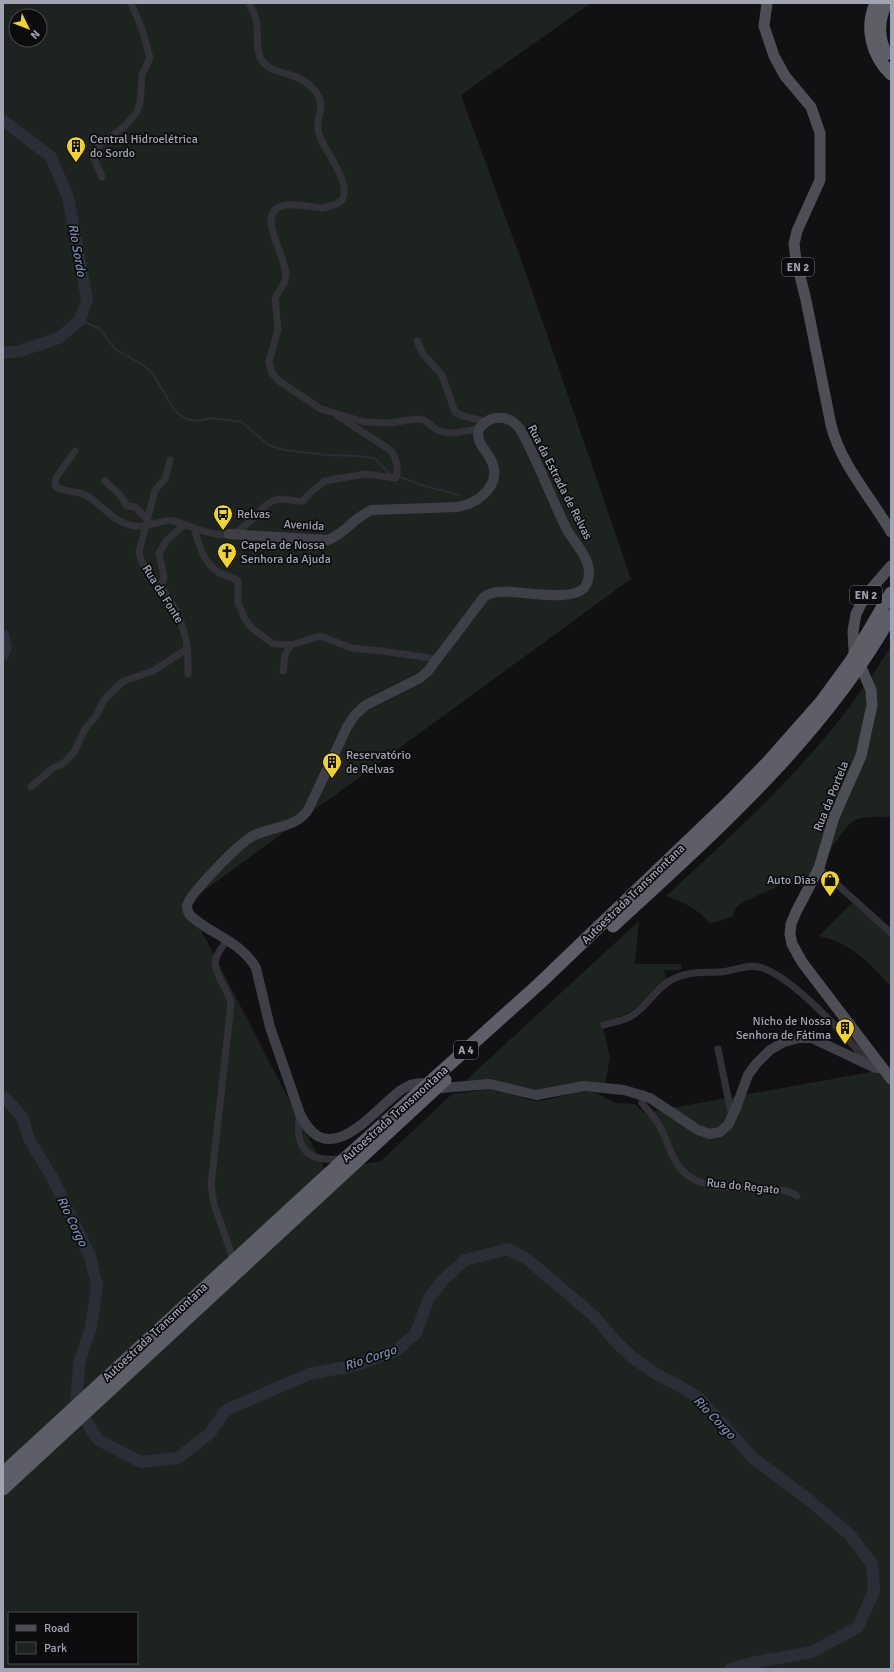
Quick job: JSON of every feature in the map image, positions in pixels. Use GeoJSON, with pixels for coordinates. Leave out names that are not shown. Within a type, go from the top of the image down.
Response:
{"type":"FeatureCollection","features":[{"type":"Feature","properties":{"kind":"highway"},"geometry":{"type":"LineString","coordinates":[[876,3],[872,13],[870,35],[875,51],[883,67],[891,74]]}},
{"type":"Feature","properties":{"kind":"highway"},"geometry":{"type":"LineString","coordinates":[[886,3],[880,15],[880,34],[883,48],[891,62]]}},
{"type":"Feature","properties":{"kind":"highway","name":"Autoestrada Transmontana"},"geometry":{"type":"LineString","coordinates":[[3,1473],[340,1162],[539,984],[728,803],[768,762],[830,690],[860,646],[891,593]]}},
{"type":"Feature","properties":{"kind":"highway","name":"Autoestrada Transmontana"},"geometry":{"type":"LineString","coordinates":[[3,1489],[650,892],[728,818],[778,766],[834,702],[862,664],[891,616]]}},
{"type":"Feature","properties":{"kind":"main road","name":"EN 2"},"geometry":{"type":"LineString","coordinates":[[767,3],[764,26],[774,56],[785,76],[811,107],[820,133],[819,182],[797,231],[795,247],[831,425],[836,442],[843,457],[891,532]]}},
{"type":"Feature","properties":{"kind":"main road","name":"Rua da Portela"},"geometry":{"type":"LineString","coordinates":[[891,566],[862,602],[856,614],[853,631],[854,652],[869,684],[872,695],[872,705],[861,756],[834,817],[819,868],[793,918],[790,934],[792,944],[802,962],[877,1066],[891,1079]]}},
{"type":"Feature","properties":{"kind":"street"},"geometry":{"type":"LineString","coordinates":[[102,177],[94,160],[95,152],[99,146],[126,125],[136,113],[140,103],[142,77],[150,58],[142,29],[131,3]]}},
{"type":"Feature","properties":{"kind":"street"},"geometry":{"type":"LineString","coordinates":[[229,534],[246,526],[273,500],[303,501],[312,491],[325,481],[365,474],[396,478],[397,475],[395,457],[390,450],[282,384],[274,376],[269,367],[269,359],[278,329],[275,298],[284,283],[286,275],[271,221],[276,211],[286,205],[293,204],[323,208],[338,203],[343,198],[345,188],[319,134],[318,124],[322,106],[320,96],[300,77],[272,69],[262,61],[259,52],[255,15],[249,3]]}},
{"type":"Feature","properties":{"kind":"street"},"geometry":{"type":"LineString","coordinates":[[329,412],[374,424],[389,424],[408,419],[420,419],[443,432],[452,433],[482,426],[480,420],[463,416],[454,410],[442,375],[423,354],[417,341]]}},
{"type":"Feature","properties":{"kind":"street","name":"Rua da Estrada de Relvas"},"geometry":{"type":"LineString","coordinates":[[482,426],[494,418],[503,417],[511,420],[520,429],[567,529],[587,560],[589,566],[588,580],[583,589],[573,594],[495,592],[486,595],[479,602],[423,676],[369,703],[355,715],[347,727],[304,816],[296,822],[258,833],[248,839],[235,850],[193,896],[187,906],[190,915],[227,940],[250,960],[256,968],[270,1027],[300,1114],[312,1132],[320,1138],[331,1139],[348,1135],[397,1093],[415,1083],[442,1088],[490,1084],[536,1095],[589,1086],[629,1090],[643,1094],[658,1102],[698,1130],[708,1133],[720,1132],[726,1128],[753,1068],[770,1050],[789,1040],[803,1037],[817,1040],[877,1066]]}},
{"type":"Feature","properties":{"kind":"street","name":"Avenida"},"geometry":{"type":"LineString","coordinates":[[145,527],[172,521],[208,532],[328,540],[368,512],[376,510],[457,507],[470,504],[477,500],[490,488],[493,482],[494,470],[492,462],[479,441],[482,426]]}},
{"type":"Feature","properties":{"kind":"street"},"geometry":{"type":"LineString","coordinates":[[75,451],[56,478],[54,483],[56,487],[85,495],[119,521],[132,526],[145,527]]}},
{"type":"Feature","properties":{"kind":"street","name":"Rua da Fonte"},"geometry":{"type":"LineString","coordinates":[[170,460],[165,479],[155,490],[139,552],[148,572],[161,588],[182,623],[187,649],[188,674]]}},
{"type":"Feature","properties":{"kind":"street"},"geometry":{"type":"LineString","coordinates":[[106,481],[120,495],[127,506],[135,507],[147,519]]}},
{"type":"Feature","properties":{"kind":"street"},"geometry":{"type":"LineString","coordinates":[[161,588],[164,577],[159,552],[170,537],[184,525]]}},
{"type":"Feature","properties":{"kind":"street"},"geometry":{"type":"LineString","coordinates":[[194,528],[203,554],[210,565],[218,572],[235,578],[238,581],[238,603],[248,623],[271,643],[278,645],[291,645],[321,637],[354,649],[382,651],[437,659]]}},
{"type":"Feature","properties":{"kind":"street"},"geometry":{"type":"LineString","coordinates":[[283,671],[285,655],[291,645]]}},
{"type":"Feature","properties":{"kind":"street"},"geometry":{"type":"LineString","coordinates":[[31,787],[53,768],[64,763],[73,753],[85,730],[96,716],[104,700],[118,686],[127,680],[150,672],[187,649]]}},
{"type":"Feature","properties":{"kind":"street"},"geometry":{"type":"LineString","coordinates":[[819,868],[891,933]]}},
{"type":"Feature","properties":{"kind":"street"},"geometry":{"type":"LineString","coordinates":[[227,940],[217,955],[215,964],[230,996],[231,1004],[211,1185],[216,1210],[231,1253]]}},
{"type":"Feature","properties":{"kind":"street"},"geometry":{"type":"LineString","coordinates":[[604,1025],[632,1015],[639,1010],[659,988],[677,977],[694,972],[725,971],[742,967],[755,967],[770,971],[786,980],[877,1066]]}},
{"type":"Feature","properties":{"kind":"street"},"geometry":{"type":"LineString","coordinates":[[718,1049],[732,1117]]}},
{"type":"Feature","properties":{"kind":"street","name":"Rua do Regato"},"geometry":{"type":"LineString","coordinates":[[643,1094],[642,1103],[658,1122],[675,1160],[680,1168],[689,1177],[722,1187],[778,1189],[788,1191],[797,1196]]}},
{"type":"Feature","properties":{"kind":"street"},"geometry":{"type":"LineString","coordinates":[[300,1114],[298,1132],[300,1141],[304,1148],[311,1155],[320,1159],[338,1159]]}},
{"type":"Feature","properties":{"kind":"green space"},"geometry":{"type":"Polygon","coordinates":[[[3,3],[591,3],[461,95],[529,282],[631,579],[187,903],[326,1171],[381,1161],[452,1094],[491,1089],[534,1101],[546,1100],[579,1092],[591,1092],[615,1103],[635,1104],[644,1113],[882,1070],[891,1079],[891,1669],[3,1669],[3,3]]]}},
{"type":"Feature","properties":{"kind":"green space"},"geometry":{"type":"Polygon","coordinates":[[[891,646],[891,817],[867,817],[854,821],[844,830],[830,850],[829,849],[840,814],[868,746],[873,728],[876,711],[876,693],[872,676],[891,646]]]}},
{"type":"Feature","properties":{"kind":"green space"},"geometry":{"type":"Polygon","coordinates":[[[866,684],[868,690],[864,732],[820,855],[810,877],[803,875],[741,903],[734,910],[733,916],[710,924],[696,910],[666,896],[772,796],[821,742],[866,684]]]}},
{"type":"Feature","properties":{"kind":"green space"},"geometry":{"type":"Polygon","coordinates":[[[852,903],[891,936],[891,987],[860,955],[842,944],[819,936],[852,903]]]}},
{"type":"Feature","properties":{"kind":"green space"},"geometry":{"type":"Polygon","coordinates":[[[639,921],[635,964],[681,964],[681,970],[664,970],[666,981],[641,1004],[625,1015],[602,1022],[610,1058],[605,1084],[544,1091],[464,1082],[639,921]]]}},
{"type":"Feature","properties":{"kind":"waterway","name":"Rio Sordo"},"geometry":{"type":"LineString","coordinates":[[3,120],[51,157],[68,197],[87,299],[80,320],[59,338],[20,351],[3,353]]}},
{"type":"Feature","properties":{"kind":"waterway"},"geometry":{"type":"LineString","coordinates":[[80,320],[100,329],[115,349],[143,365],[153,374],[175,411],[186,419],[197,421],[211,418],[242,422],[268,445],[285,450],[327,455],[374,458],[390,474]]}},
{"type":"Feature","properties":{"kind":"waterway"},"geometry":{"type":"LineString","coordinates":[[398,477],[424,486],[460,495]]}},
{"type":"Feature","properties":{"kind":"waterway","name":"Rio Sordo"},"geometry":{"type":"LineString","coordinates":[[3,635],[6,648],[3,655]]}},
{"type":"Feature","properties":{"kind":"waterway","name":"Rio Corgo"},"geometry":{"type":"LineString","coordinates":[[3,1097],[22,1117],[29,1139],[53,1179],[90,1256],[97,1286],[91,1327],[79,1363],[76,1405],[98,1440],[141,1462],[178,1458],[210,1433],[226,1410],[309,1374],[356,1365],[397,1350],[416,1333],[429,1298],[443,1280],[465,1260],[508,1249],[527,1259],[594,1316],[617,1343],[632,1357],[656,1374],[699,1398],[753,1458],[809,1500],[850,1535],[872,1564],[874,1591],[858,1627],[812,1652],[756,1662],[730,1669]]}},
{"type":"Feature","properties":{"kind":"place","name":"Central Hidroelétrica do Sordo"},"geometry":{"type":"Point","coordinates":[76,163]}},
{"type":"Feature","properties":{"kind":"place","name":"Relvas"},"geometry":{"type":"Point","coordinates":[223,531]}},
{"type":"Feature","properties":{"kind":"place","name":"Capela de Nossa Senhora da Ajuda"},"geometry":{"type":"Point","coordinates":[227,569]}},
{"type":"Feature","properties":{"kind":"place","name":"Reservatório de Relvas"},"geometry":{"type":"Point","coordinates":[332,779]}},
{"type":"Feature","properties":{"kind":"place","name":"Auto Dias"},"geometry":{"type":"Point","coordinates":[830,897]}},
{"type":"Feature","properties":{"kind":"place","name":"Nicho de Nossa Senhora de Fátima"},"geometry":{"type":"Point","coordinates":[845,1045]}}]}
